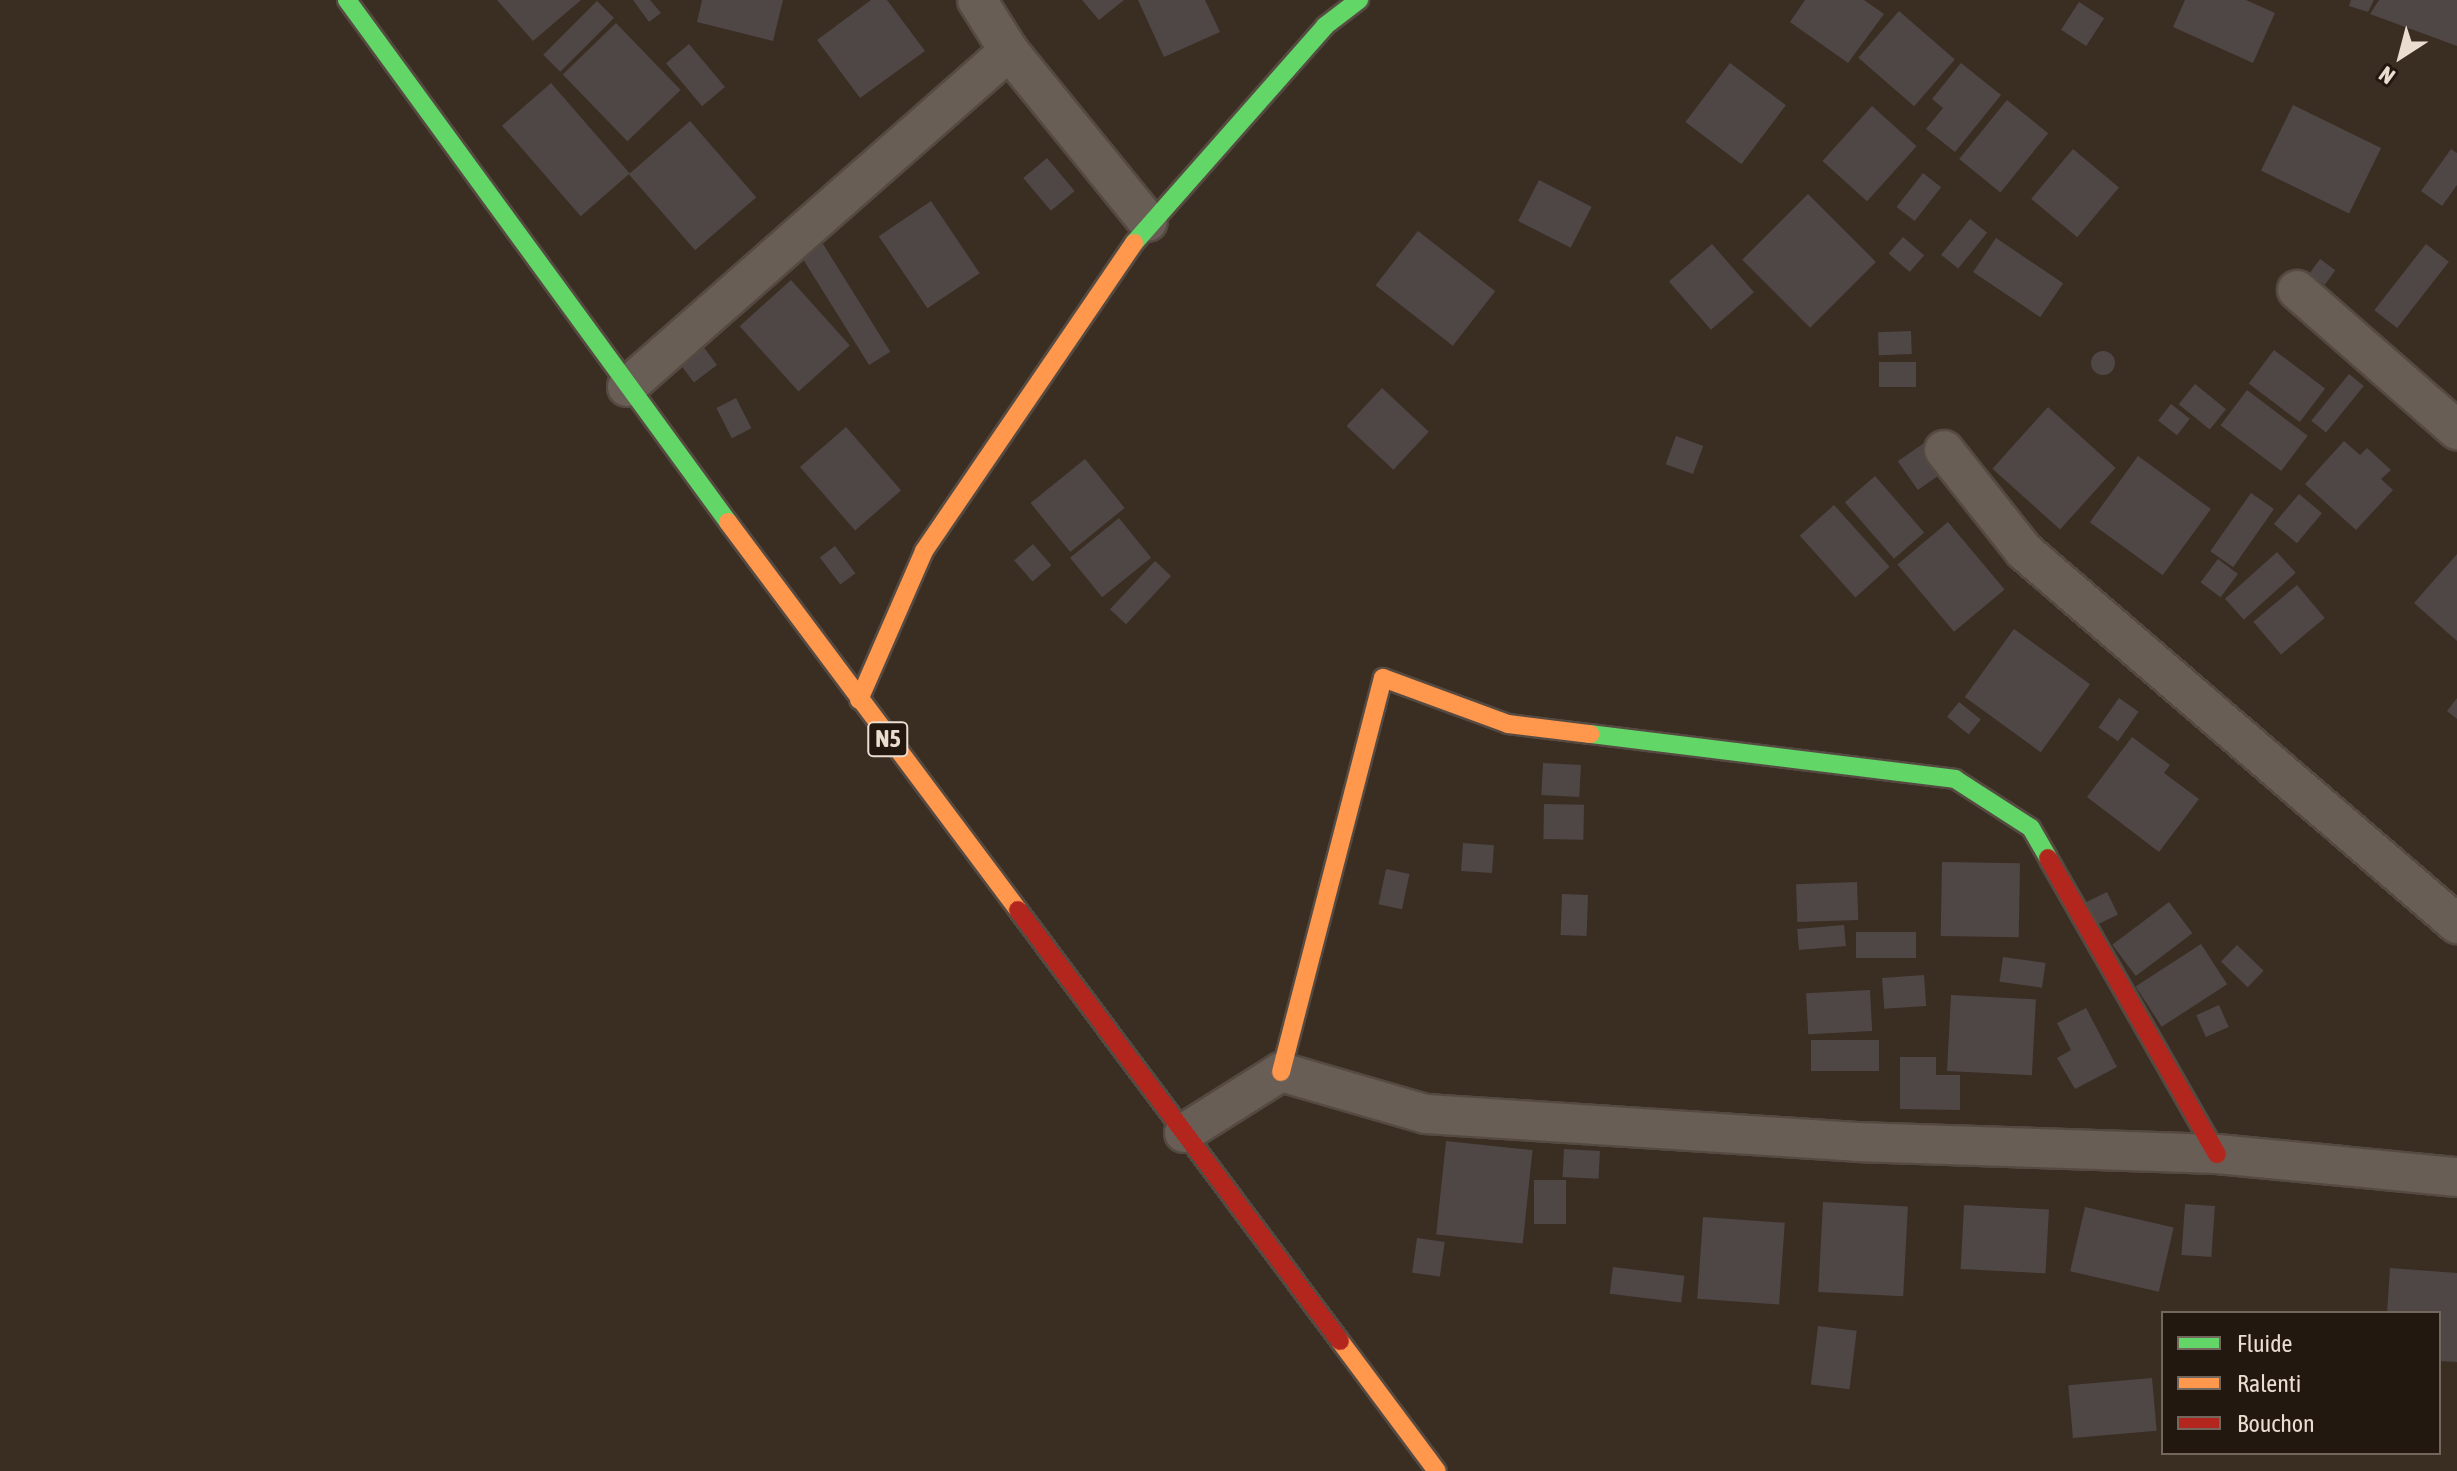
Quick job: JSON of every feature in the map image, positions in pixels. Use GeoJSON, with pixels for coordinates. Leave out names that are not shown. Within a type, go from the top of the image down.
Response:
{"type":"FeatureCollection","features":[{"type":"Feature","properties":{"kind":"main road","name":"N5"},"geometry":{"type":"LineString","coordinates":[[347,0],[627,387],[1437,1471]]}},
{"type":"Feature","properties":{"kind":"main road"},"geometry":{"type":"LineString","coordinates":[[859,700],[924,551],[1148,222],[1325,26],[1359,0]]}},
{"type":"Feature","properties":{"kind":"main road"},"geometry":{"type":"LineString","coordinates":[[1281,1072],[1383,678],[1508,724],[1955,779],[2031,828],[2217,1154]]}},
{"type":"Feature","properties":{"kind":"street"},"geometry":{"type":"LineString","coordinates":[[977,0],[1009,51],[1148,222]]}},
{"type":"Feature","properties":{"kind":"street"},"geometry":{"type":"LineString","coordinates":[[627,387],[1009,51]]}},
{"type":"Feature","properties":{"kind":"street"},"geometry":{"type":"LineString","coordinates":[[2297,290],[2457,430]]}},
{"type":"Feature","properties":{"kind":"street"},"geometry":{"type":"LineString","coordinates":[[1944,450],[2024,551],[2457,924]]}},
{"type":"Feature","properties":{"kind":"street"},"geometry":{"type":"LineString","coordinates":[[1184,1133],[1281,1072],[1426,1114],[1857,1142],[2217,1154],[2457,1177]]}},
{"type":"Feature","properties":{"kind":"building"},"geometry":{"type":"Polygon","coordinates":[[[497,0],[581,0],[533,41],[497,0]]]}},
{"type":"Feature","properties":{"kind":"building"},"geometry":{"type":"Polygon","coordinates":[[[633,0],[650,0],[661,13],[649,22],[633,0]]]}},
{"type":"Feature","properties":{"kind":"building"},"geometry":{"type":"Polygon","coordinates":[[[702,0],[783,0],[773,41],[697,22],[702,0]]]}},
{"type":"Feature","properties":{"kind":"building"},"geometry":{"type":"Polygon","coordinates":[[[871,0],[887,0],[925,51],[860,98],[817,40],[871,0]]]}},
{"type":"Feature","properties":{"kind":"building"},"geometry":{"type":"Polygon","coordinates":[[[1082,0],[1124,0],[1099,20],[1082,0]]]}},
{"type":"Feature","properties":{"kind":"building"},"geometry":{"type":"Polygon","coordinates":[[[1138,0],[1205,0],[1220,32],[1164,57],[1138,0]]]}},
{"type":"Feature","properties":{"kind":"building"},"geometry":{"type":"Polygon","coordinates":[[[1805,0],[1864,0],[1884,14],[1848,63],[1790,22],[1805,0]]]}},
{"type":"Feature","properties":{"kind":"building"},"geometry":{"type":"Polygon","coordinates":[[[2185,0],[2246,0],[2275,13],[2253,63],[2173,27],[2185,0]]]}},
{"type":"Feature","properties":{"kind":"building"},"geometry":{"type":"Polygon","coordinates":[[[2351,0],[2374,0],[2368,12],[2349,6],[2351,0]]]}},
{"type":"Feature","properties":{"kind":"building"},"geometry":{"type":"Polygon","coordinates":[[[2379,0],[2457,0],[2457,46],[2370,14],[2379,0]]]}},
{"type":"Feature","properties":{"kind":"building"},"geometry":{"type":"Polygon","coordinates":[[[597,1],[614,18],[560,72],[543,55],[597,1]]]}},
{"type":"Feature","properties":{"kind":"building"},"geometry":{"type":"Polygon","coordinates":[[[2079,2],[2104,18],[2086,46],[2061,30],[2079,2]]]}},
{"type":"Feature","properties":{"kind":"building"},"geometry":{"type":"Polygon","coordinates":[[[1899,11],[1955,60],[1914,106],[1858,58],[1899,11]]]}},
{"type":"Feature","properties":{"kind":"building"},"geometry":{"type":"Polygon","coordinates":[[[616,23],[681,90],[627,141],[563,74],[616,23]]]}},
{"type":"Feature","properties":{"kind":"building"},"geometry":{"type":"Polygon","coordinates":[[[689,44],[725,87],[702,106],[666,63],[689,44]]]}},
{"type":"Feature","properties":{"kind":"building"},"geometry":{"type":"Polygon","coordinates":[[[1730,63],[1786,105],[1741,164],[1685,122],[1730,63]]]}},
{"type":"Feature","properties":{"kind":"building"},"geometry":{"type":"Polygon","coordinates":[[[1961,63],[2001,95],[1955,152],[1926,129],[1943,108],[1932,99],[1961,63]]]}},
{"type":"Feature","properties":{"kind":"building"},"geometry":{"type":"Polygon","coordinates":[[[551,83],[630,174],[581,216],[502,126],[551,83]]]}},
{"type":"Feature","properties":{"kind":"building"},"geometry":{"type":"Polygon","coordinates":[[[2007,100],[2048,133],[2000,192],[1959,159],[2007,100]]]}},
{"type":"Feature","properties":{"kind":"building"},"geometry":{"type":"Polygon","coordinates":[[[2293,105],[2381,148],[2349,214],[2261,171],[2293,105]]]}},
{"type":"Feature","properties":{"kind":"building"},"geometry":{"type":"Polygon","coordinates":[[[1872,106],[1917,146],[1867,201],[1822,161],[1872,106]]]}},
{"type":"Feature","properties":{"kind":"building"},"geometry":{"type":"Polygon","coordinates":[[[690,121],[756,197],[695,250],[629,174],[690,121]]]}},
{"type":"Feature","properties":{"kind":"building"},"geometry":{"type":"Polygon","coordinates":[[[2073,149],[2119,188],[2077,237],[2031,199],[2073,149]]]}},
{"type":"Feature","properties":{"kind":"building"},"geometry":{"type":"Polygon","coordinates":[[[2451,149],[2457,153],[2457,185],[2442,206],[2421,191],[2451,149]]]}},
{"type":"Feature","properties":{"kind":"building"},"geometry":{"type":"Polygon","coordinates":[[[1047,158],[1075,191],[1051,211],[1023,178],[1047,158]]]}},
{"type":"Feature","properties":{"kind":"building"},"geometry":{"type":"Polygon","coordinates":[[[1923,173],[1941,187],[1915,221],[1897,207],[1923,173]]]}},
{"type":"Feature","properties":{"kind":"building"},"geometry":{"type":"Polygon","coordinates":[[[1539,180],[1592,207],[1571,248],[1518,221],[1539,180]]]}},
{"type":"Feature","properties":{"kind":"building"},"geometry":{"type":"Polygon","coordinates":[[[1808,194],[1876,262],[1810,328],[1742,260],[1808,194]]]}},
{"type":"Feature","properties":{"kind":"building"},"geometry":{"type":"Polygon","coordinates":[[[931,201],[980,273],[927,308],[879,236],[931,201]]]}},
{"type":"Feature","properties":{"kind":"building"},"geometry":{"type":"Polygon","coordinates":[[[1970,219],[1987,233],[1958,269],[1941,255],[1970,219]]]}},
{"type":"Feature","properties":{"kind":"building"},"geometry":{"type":"Polygon","coordinates":[[[1418,231],[1495,291],[1453,346],[1376,285],[1418,231]]]}},
{"type":"Feature","properties":{"kind":"building"},"geometry":{"type":"Polygon","coordinates":[[[1903,237],[1924,255],[1910,272],[1889,254],[1903,237]]]}},
{"type":"Feature","properties":{"kind":"building"},"geometry":{"type":"Polygon","coordinates":[[[1996,238],[2063,283],[2040,317],[1973,272],[1996,238]]]}},
{"type":"Feature","properties":{"kind":"building"},"geometry":{"type":"Polygon","coordinates":[[[823,244],[890,352],[869,365],[802,257],[823,244]]]}},
{"type":"Feature","properties":{"kind":"building"},"geometry":{"type":"Polygon","coordinates":[[[1712,244],[1754,292],[1711,330],[1669,281],[1712,244]]]}},
{"type":"Feature","properties":{"kind":"building"},"geometry":{"type":"Polygon","coordinates":[[[2426,244],[2449,262],[2397,328],[2374,310],[2426,244]]]}},
{"type":"Feature","properties":{"kind":"building"},"geometry":{"type":"Polygon","coordinates":[[[2320,259],[2335,270],[2325,285],[2309,274],[2320,259]]]}},
{"type":"Feature","properties":{"kind":"building"},"geometry":{"type":"Polygon","coordinates":[[[791,280],[850,345],[799,392],[740,326],[791,280]]]}},
{"type":"Feature","properties":{"kind":"building"},"geometry":{"type":"Polygon","coordinates":[[[1911,331],[1912,354],[1879,355],[1878,332],[1911,331]]]}},
{"type":"Feature","properties":{"kind":"building"},"geometry":{"type":"Polygon","coordinates":[[[702,345],[717,365],[694,382],[679,362],[702,345]]]}},
{"type":"Feature","properties":{"kind":"building"},"geometry":{"type":"Polygon","coordinates":[[[2274,350],[2325,389],[2300,422],[2249,384],[2274,350]]]}},
{"type":"Feature","properties":{"kind":"building"},"geometry":{"type":"Polygon","coordinates":[[[2103,351],[2114,358],[2115,363],[2108,374],[2103,375],[2092,368],[2091,363],[2098,352],[2103,351]]]}},
{"type":"Feature","properties":{"kind":"building"},"geometry":{"type":"Polygon","coordinates":[[[1879,362],[1916,362],[1916,387],[1879,387],[1879,362]]]}},
{"type":"Feature","properties":{"kind":"building"},"geometry":{"type":"Polygon","coordinates":[[[2349,374],[2364,386],[2326,433],[2311,421],[2349,374]]]}},
{"type":"Feature","properties":{"kind":"building"},"geometry":{"type":"Polygon","coordinates":[[[2195,384],[2226,409],[2210,429],[2179,404],[2195,384]]]}},
{"type":"Feature","properties":{"kind":"building"},"geometry":{"type":"Polygon","coordinates":[[[1382,388],[1429,432],[1393,470],[1347,426],[1382,388]]]}},
{"type":"Feature","properties":{"kind":"building"},"geometry":{"type":"Polygon","coordinates":[[[2247,390],[2308,436],[2281,471],[2221,425],[2247,390]]]}},
{"type":"Feature","properties":{"kind":"building"},"geometry":{"type":"Polygon","coordinates":[[[736,398],[751,428],[732,438],[716,408],[736,398]]]}},
{"type":"Feature","properties":{"kind":"building"},"geometry":{"type":"Polygon","coordinates":[[[2171,404],[2190,419],[2177,435],[2158,421],[2171,404]]]}},
{"type":"Feature","properties":{"kind":"building"},"geometry":{"type":"Polygon","coordinates":[[[2048,407],[2116,468],[2060,530],[1992,469],[2048,407]]]}},
{"type":"Feature","properties":{"kind":"building"},"geometry":{"type":"Polygon","coordinates":[[[846,427],[901,490],[855,530],[800,467],[846,427]]]}},
{"type":"Feature","properties":{"kind":"building"},"geometry":{"type":"Polygon","coordinates":[[[1676,436],[1703,446],[1693,474],[1666,464],[1676,436]]]}},
{"type":"Feature","properties":{"kind":"building"},"geometry":{"type":"Polygon","coordinates":[[[2344,441],[2360,455],[2367,448],[2391,470],[2381,479],[2393,490],[2356,530],[2305,484],[2344,441]]]}},
{"type":"Feature","properties":{"kind":"building"},"geometry":{"type":"Polygon","coordinates":[[[1924,443],[1944,472],[1918,490],[1898,461],[1924,443]]]}},
{"type":"Feature","properties":{"kind":"building"},"geometry":{"type":"Polygon","coordinates":[[[2138,456],[2211,509],[2163,575],[2090,522],[2138,456]]]}},
{"type":"Feature","properties":{"kind":"building"},"geometry":{"type":"Polygon","coordinates":[[[1085,459],[1125,508],[1070,552],[1031,503],[1085,459]]]}},
{"type":"Feature","properties":{"kind":"building"},"geometry":{"type":"Polygon","coordinates":[[[1875,476],[1924,533],[1894,559],[1845,502],[1875,476]]]}},
{"type":"Feature","properties":{"kind":"building"},"geometry":{"type":"Polygon","coordinates":[[[2251,493],[2274,509],[2233,567],[2210,551],[2251,493]]]}},
{"type":"Feature","properties":{"kind":"building"},"geometry":{"type":"Polygon","coordinates":[[[2299,494],[2322,513],[2297,543],[2274,524],[2299,494]]]}},
{"type":"Feature","properties":{"kind":"building"},"geometry":{"type":"Polygon","coordinates":[[[1834,505],[1890,567],[1855,597],[1800,536],[1834,505]]]}},
{"type":"Feature","properties":{"kind":"building"},"geometry":{"type":"Polygon","coordinates":[[[1119,518],[1151,558],[1102,597],[1070,558],[1119,518]]]}},
{"type":"Feature","properties":{"kind":"building"},"geometry":{"type":"Polygon","coordinates":[[[1948,522],[2005,589],[1954,632],[1897,564],[1948,522]]]}},
{"type":"Feature","properties":{"kind":"building"},"geometry":{"type":"Polygon","coordinates":[[[1033,544],[1051,565],[1033,582],[1014,560],[1033,544]]]}},
{"type":"Feature","properties":{"kind":"building"},"geometry":{"type":"Polygon","coordinates":[[[835,546],[855,573],[840,585],[820,557],[835,546]]]}},
{"type":"Feature","properties":{"kind":"building"},"geometry":{"type":"Polygon","coordinates":[[[2277,552],[2296,573],[2244,620],[2225,599],[2277,552]]]}},
{"type":"Feature","properties":{"kind":"building"},"geometry":{"type":"Polygon","coordinates":[[[2457,554],[2457,641],[2414,603],[2457,554]]]}},
{"type":"Feature","properties":{"kind":"building"},"geometry":{"type":"Polygon","coordinates":[[[2218,559],[2238,574],[2221,597],[2201,582],[2218,559]]]}},
{"type":"Feature","properties":{"kind":"building"},"geometry":{"type":"Polygon","coordinates":[[[1155,561],[1171,576],[1126,624],[1110,609],[1155,561]]]}},
{"type":"Feature","properties":{"kind":"building"},"geometry":{"type":"Polygon","coordinates":[[[2297,585],[2325,618],[2281,655],[2253,622],[2297,585]]]}},
{"type":"Feature","properties":{"kind":"building"},"geometry":{"type":"Polygon","coordinates":[[[2014,629],[2090,684],[2041,752],[1965,697],[2014,629]]]}},
{"type":"Feature","properties":{"kind":"building"},"geometry":{"type":"Polygon","coordinates":[[[2119,698],[2139,712],[2118,741],[2098,727],[2119,698]]]}},
{"type":"Feature","properties":{"kind":"building"},"geometry":{"type":"Polygon","coordinates":[[[2457,698],[2457,719],[2447,711],[2457,698]]]}},
{"type":"Feature","properties":{"kind":"building"},"geometry":{"type":"Polygon","coordinates":[[[1959,702],[1981,720],[1969,734],[1947,717],[1959,702]]]}},
{"type":"Feature","properties":{"kind":"building"},"geometry":{"type":"Polygon","coordinates":[[[2132,737],[2170,765],[2164,773],[2199,799],[2159,852],[2087,797],[2132,737]]]}},
{"type":"Feature","properties":{"kind":"building"},"geometry":{"type":"Polygon","coordinates":[[[1543,763],[1581,765],[1579,797],[1541,795],[1543,763]]]}},
{"type":"Feature","properties":{"kind":"building"},"geometry":{"type":"Polygon","coordinates":[[[1544,804],[1584,805],[1583,840],[1543,839],[1544,804]]]}},
{"type":"Feature","properties":{"kind":"building"},"geometry":{"type":"Polygon","coordinates":[[[1463,843],[1494,845],[1492,873],[1461,871],[1463,843]]]}},
{"type":"Feature","properties":{"kind":"building"},"geometry":{"type":"Polygon","coordinates":[[[1942,862],[2020,863],[2019,937],[1941,936],[1942,862]]]}},
{"type":"Feature","properties":{"kind":"building"},"geometry":{"type":"Polygon","coordinates":[[[1386,869],[1409,874],[1402,909],[1379,904],[1386,869]]]}},
{"type":"Feature","properties":{"kind":"building"},"geometry":{"type":"Polygon","coordinates":[[[1857,882],[1858,920],[1797,922],[1796,884],[1857,882]]]}},
{"type":"Feature","properties":{"kind":"building"},"geometry":{"type":"Polygon","coordinates":[[[2107,892],[2118,914],[2096,925],[2085,903],[2107,892]]]}},
{"type":"Feature","properties":{"kind":"building"},"geometry":{"type":"Polygon","coordinates":[[[1562,894],[1588,895],[1587,936],[1561,935],[1562,894]]]}},
{"type":"Feature","properties":{"kind":"building"},"geometry":{"type":"Polygon","coordinates":[[[2169,902],[2192,933],[2136,976],[2112,945],[2169,902]]]}},
{"type":"Feature","properties":{"kind":"building"},"geometry":{"type":"Polygon","coordinates":[[[1844,925],[1846,946],[1799,950],[1797,929],[1844,925]]]}},
{"type":"Feature","properties":{"kind":"building"},"geometry":{"type":"Polygon","coordinates":[[[1856,932],[1916,932],[1916,958],[1856,958],[1856,932]]]}},
{"type":"Feature","properties":{"kind":"building"},"geometry":{"type":"Polygon","coordinates":[[[2201,944],[2227,984],[2162,1027],[2136,986],[2201,944]]]}},
{"type":"Feature","properties":{"kind":"building"},"geometry":{"type":"Polygon","coordinates":[[[2237,945],[2264,971],[2248,987],[2221,962],[2237,945]]]}},
{"type":"Feature","properties":{"kind":"building"},"geometry":{"type":"Polygon","coordinates":[[[2003,957],[2046,963],[2042,988],[2000,982],[2003,957]]]}},
{"type":"Feature","properties":{"kind":"building"},"geometry":{"type":"Polygon","coordinates":[[[1924,975],[1926,1006],[1884,1009],[1882,978],[1924,975]]]}},
{"type":"Feature","properties":{"kind":"building"},"geometry":{"type":"Polygon","coordinates":[[[1870,990],[1872,1031],[1808,1034],[1806,993],[1870,990]]]}},
{"type":"Feature","properties":{"kind":"building"},"geometry":{"type":"Polygon","coordinates":[[[1951,995],[2036,999],[2032,1075],[1947,1071],[1951,995]]]}},
{"type":"Feature","properties":{"kind":"building"},"geometry":{"type":"Polygon","coordinates":[[[2219,1005],[2229,1027],[2206,1037],[2196,1015],[2219,1005]]]}},
{"type":"Feature","properties":{"kind":"building"},"geometry":{"type":"Polygon","coordinates":[[[2086,1008],[2117,1067],[2075,1089],[2057,1058],[2071,1050],[2057,1023],[2086,1008]]]}},
{"type":"Feature","properties":{"kind":"building"},"geometry":{"type":"Polygon","coordinates":[[[1811,1040],[1879,1040],[1879,1071],[1811,1071],[1811,1040]]]}},
{"type":"Feature","properties":{"kind":"building"},"geometry":{"type":"Polygon","coordinates":[[[1900,1057],[1936,1057],[1936,1075],[1960,1075],[1960,1110],[1900,1109],[1900,1057]]]}},
{"type":"Feature","properties":{"kind":"building"},"geometry":{"type":"Polygon","coordinates":[[[1446,1141],[1533,1150],[1523,1244],[1436,1234],[1446,1141]]]}},
{"type":"Feature","properties":{"kind":"building"},"geometry":{"type":"Polygon","coordinates":[[[1564,1149],[1600,1151],[1598,1179],[1563,1177],[1564,1149]]]}},
{"type":"Feature","properties":{"kind":"building"},"geometry":{"type":"Polygon","coordinates":[[[1534,1180],[1566,1180],[1566,1224],[1534,1224],[1534,1180]]]}},
{"type":"Feature","properties":{"kind":"building"},"geometry":{"type":"Polygon","coordinates":[[[1823,1202],[1908,1206],[1903,1296],[1818,1292],[1823,1202]]]}},
{"type":"Feature","properties":{"kind":"building"},"geometry":{"type":"Polygon","coordinates":[[[2185,1204],[2215,1206],[2211,1257],[2181,1255],[2185,1204]]]}},
{"type":"Feature","properties":{"kind":"building"},"geometry":{"type":"Polygon","coordinates":[[[1964,1205],[2049,1209],[2046,1273],[1961,1269],[1964,1205]]]}},
{"type":"Feature","properties":{"kind":"building"},"geometry":{"type":"Polygon","coordinates":[[[2085,1207],[2174,1227],[2159,1292],[2070,1271],[2085,1207]]]}},
{"type":"Feature","properties":{"kind":"building"},"geometry":{"type":"Polygon","coordinates":[[[1703,1217],[1785,1223],[1779,1305],[1697,1299],[1703,1217]]]}},
{"type":"Feature","properties":{"kind":"building"},"geometry":{"type":"Polygon","coordinates":[[[1417,1238],[1445,1242],[1440,1277],[1412,1273],[1417,1238]]]}},
{"type":"Feature","properties":{"kind":"building"},"geometry":{"type":"Polygon","coordinates":[[[1613,1267],[1684,1276],[1681,1303],[1610,1294],[1613,1267]]]}},
{"type":"Feature","properties":{"kind":"building"},"geometry":{"type":"Polygon","coordinates":[[[2390,1268],[2457,1273],[2457,1362],[2441,1361],[2441,1311],[2387,1311],[2390,1268]]]}},
{"type":"Feature","properties":{"kind":"building"},"geometry":{"type":"Polygon","coordinates":[[[1818,1326],[1857,1331],[1850,1389],[1811,1385],[1818,1326]]]}},
{"type":"Feature","properties":{"kind":"building"},"geometry":{"type":"Polygon","coordinates":[[[2152,1378],[2157,1431],[2073,1438],[2068,1385],[2152,1378]]]}},
{"type":"Feature","properties":{"kind":"traffic: fast"},"geometry":{"type":"LineString","coordinates":[[347,0],[728,522]]}},
{"type":"Feature","properties":{"kind":"traffic: fast"},"geometry":{"type":"LineString","coordinates":[[1134,243],[1325,26],[1359,0]]}},
{"type":"Feature","properties":{"kind":"traffic: fast"},"geometry":{"type":"LineString","coordinates":[[1590,734],[1955,779],[2031,828],[2048,858]]}},
{"type":"Feature","properties":{"kind":"traffic: slow"},"geometry":{"type":"LineString","coordinates":[[859,700],[924,551],[1134,243]]}},
{"type":"Feature","properties":{"kind":"traffic: slow"},"geometry":{"type":"LineString","coordinates":[[728,522],[1018,910]]}},
{"type":"Feature","properties":{"kind":"traffic: slow"},"geometry":{"type":"LineString","coordinates":[[1281,1072],[1383,678],[1508,724],[1590,734]]}},
{"type":"Feature","properties":{"kind":"traffic: slow"},"geometry":{"type":"LineString","coordinates":[[1340,1341],[1437,1471]]}},
{"type":"Feature","properties":{"kind":"traffic: jam"},"geometry":{"type":"LineString","coordinates":[[2048,858],[2217,1154]]}},
{"type":"Feature","properties":{"kind":"traffic: jam"},"geometry":{"type":"LineString","coordinates":[[1018,910],[1340,1341]]}}]}
